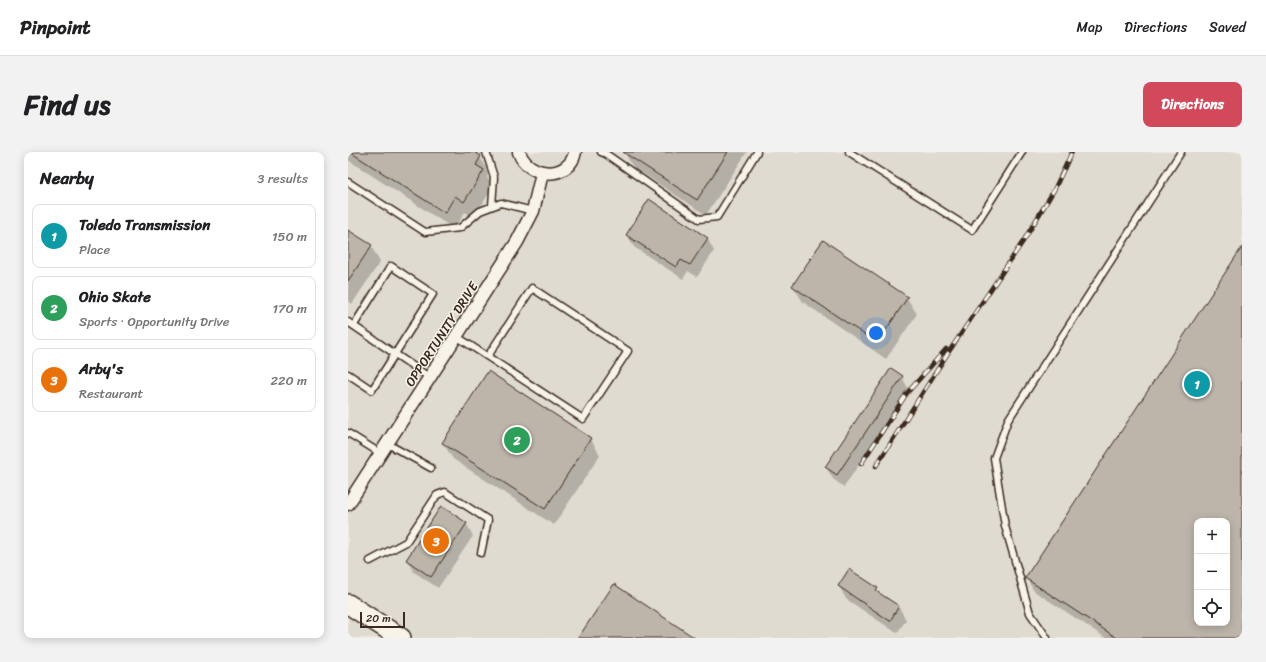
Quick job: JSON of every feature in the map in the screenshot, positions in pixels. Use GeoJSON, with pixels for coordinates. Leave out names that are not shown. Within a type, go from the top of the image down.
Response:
{"type":"FeatureCollection","features":[{"type":"Feature","properties":{"kind":"main road"},"geometry":{"type":"LineString","coordinates":[[348,604],[401,638]]}},
{"type":"Feature","properties":{"kind":"street"},"geometry":{"type":"LineString","coordinates":[[519,152],[521,159],[530,168],[542,173],[551,173],[561,170],[568,164],[575,152]]}},
{"type":"Feature","properties":{"kind":"street","name":"OPPORTUNITY DRIVE"},"geometry":{"type":"LineString","coordinates":[[348,504],[517,242],[533,211],[542,173]]}},
{"type":"Feature","properties":{"kind":"lane"},"geometry":{"type":"LineString","coordinates":[[486,152],[494,177],[492,206]]}},
{"type":"Feature","properties":{"kind":"lane"},"geometry":{"type":"LineString","coordinates":[[601,152],[700,219],[718,217],[757,152]]}},
{"type":"Feature","properties":{"kind":"lane"},"geometry":{"type":"LineString","coordinates":[[849,152],[972,230],[1022,152]]}},
{"type":"Feature","properties":{"kind":"lane"},"geometry":{"type":"LineString","coordinates":[[1047,638],[1030,613],[1005,526],[994,458],[1008,420],[1181,152]]}},
{"type":"Feature","properties":{"kind":"lane"},"geometry":{"type":"LineString","coordinates":[[348,182],[425,232],[460,228],[480,211],[501,203],[533,211]]}},
{"type":"Feature","properties":{"kind":"lane"},"geometry":{"type":"LineString","coordinates":[[348,374],[372,390],[394,353],[433,294],[391,266],[351,323],[394,353],[429,377]]}},
{"type":"Feature","properties":{"kind":"lane"},"geometry":{"type":"LineString","coordinates":[[456,336],[583,419],[628,350],[532,288],[488,356]]}},
{"type":"Feature","properties":{"kind":"lane"},"geometry":{"type":"LineString","coordinates":[[348,433],[431,468]]}},
{"type":"Feature","properties":{"kind":"lane"},"geometry":{"type":"LineString","coordinates":[[370,561],[406,542],[437,495],[445,492],[488,520],[481,552]]}},
{"type":"Feature","properties":{"kind":"shaded area"},"geometry":{"type":"Polygon","coordinates":[[[348,152],[1242,152],[1242,638],[348,638],[348,152]]]}},
{"type":"Feature","properties":{"kind":"building"},"geometry":{"type":"Polygon","coordinates":[[[350,152],[474,152],[481,156],[476,165],[484,170],[464,202],[455,196],[445,213],[350,152]]]}},
{"type":"Feature","properties":{"kind":"building"},"geometry":{"type":"Polygon","coordinates":[[[623,152],[728,152],[697,200],[623,152]]]}},
{"type":"Feature","properties":{"kind":"building"},"geometry":{"type":"Polygon","coordinates":[[[649,199],[708,238],[690,265],[681,260],[676,267],[626,235],[649,199]]]}},
{"type":"Feature","properties":{"kind":"building"},"geometry":{"type":"Polygon","coordinates":[[[348,230],[372,245],[348,281],[348,230]]]}},
{"type":"Feature","properties":{"kind":"building"},"geometry":{"type":"Polygon","coordinates":[[[823,240],[908,297],[877,343],[792,286],[823,240]]]}},
{"type":"Feature","properties":{"kind":"building"},"geometry":{"type":"Polygon","coordinates":[[[1242,247],[1242,638],[1117,638],[1025,578],[1242,247]]]}},
{"type":"Feature","properties":{"kind":"building"},"geometry":{"type":"Polygon","coordinates":[[[891,368],[903,376],[837,475],[825,467],[891,368]]]}},
{"type":"Feature","properties":{"kind":"building"},"geometry":{"type":"Polygon","coordinates":[[[488,371],[591,438],[545,509],[442,443],[488,371]]]}},
{"type":"Feature","properties":{"kind":"building"},"geometry":{"type":"Polygon","coordinates":[[[441,506],[467,523],[431,577],[406,560],[441,506]]]}},
{"type":"Feature","properties":{"kind":"building"},"geometry":{"type":"Polygon","coordinates":[[[849,569],[878,588],[876,591],[899,606],[890,621],[838,586],[849,569]]]}},
{"type":"Feature","properties":{"kind":"building"},"geometry":{"type":"Polygon","coordinates":[[[614,584],[695,638],[578,638],[614,584]]]}},
{"type":"Feature","properties":{"kind":"railway"},"geometry":{"type":"LineString","coordinates":[[876,466],[946,356],[1024,240],[1054,190],[1072,152]]}},
{"type":"Feature","properties":{"kind":"railway"},"geometry":{"type":"LineString","coordinates":[[861,464],[907,393],[946,349]]}},
{"type":"Feature","properties":{"kind":"place","name":"Toledo Transmission"},"geometry":{"type":"Point","coordinates":[1197,384]}},
{"type":"Feature","properties":{"kind":"place","name":"Ohio Skate"},"geometry":{"type":"Point","coordinates":[517,440]}},
{"type":"Feature","properties":{"kind":"place","name":"Arby's"},"geometry":{"type":"Point","coordinates":[436,541]}}]}
